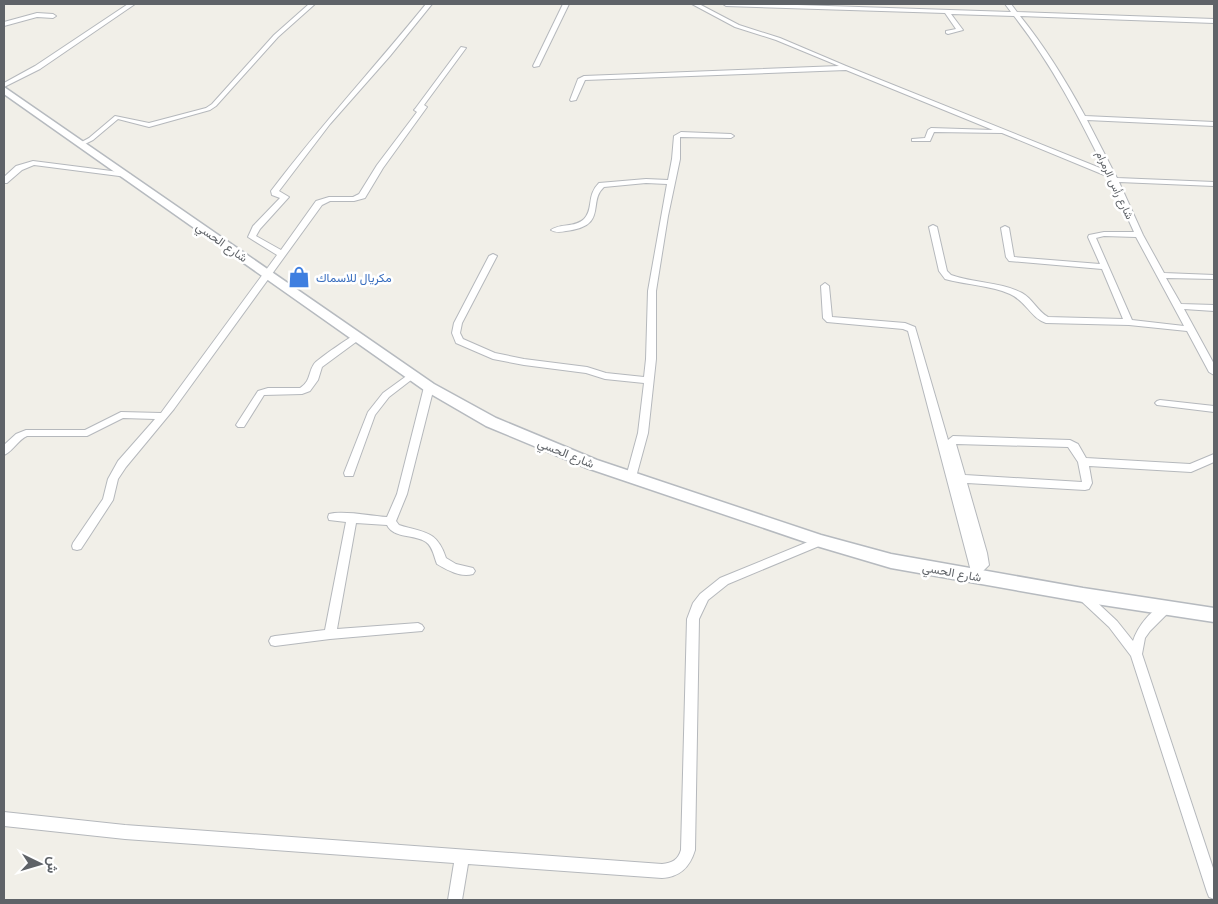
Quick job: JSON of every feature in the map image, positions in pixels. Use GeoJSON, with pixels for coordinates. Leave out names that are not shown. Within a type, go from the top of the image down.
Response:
{"type":"FeatureCollection","features":[{"type":"Feature","properties":{"kind":"street"},"geometry":{"type":"LineString","coordinates":[[4,85],[60,54],[101,22],[132,4]]}},
{"type":"Feature","properties":{"kind":"street"},"geometry":{"type":"LineString","coordinates":[[81,144],[91,139],[117,117],[149,125],[208,109],[239,78],[276,36],[312,4]]}},
{"type":"Feature","properties":{"kind":"street"},"geometry":{"type":"LineString","coordinates":[[281,254],[252,237],[256,228],[285,197],[275,193],[275,191],[309,150],[328,123],[388,56],[429,4]]}},
{"type":"Feature","properties":{"kind":"street"},"geometry":{"type":"LineString","coordinates":[[536,66],[566,4]]}},
{"type":"Feature","properties":{"kind":"street"},"geometry":{"type":"LineString","coordinates":[[695,4],[737,26],[778,39],[1112,177],[1214,184]]}},
{"type":"Feature","properties":{"kind":"street"},"geometry":{"type":"LineString","coordinates":[[726,4],[1214,21]]}},
{"type":"Feature","properties":{"kind":"street","name":"شارع رأس الرمرام"},"geometry":{"type":"LineString","coordinates":[[1008,4],[1070,94],[1139,235],[1214,372]]}},
{"type":"Feature","properties":{"kind":"street"},"geometry":{"type":"LineString","coordinates":[[946,11],[960,30],[948,32]]}},
{"type":"Feature","properties":{"kind":"street"},"geometry":{"type":"LineString","coordinates":[[4,24],[37,15],[53,16]]}},
{"type":"Feature","properties":{"kind":"street"},"geometry":{"type":"LineString","coordinates":[[351,199],[463,48]]}},
{"type":"Feature","properties":{"kind":"street"},"geometry":{"type":"LineString","coordinates":[[573,100],[581,79],[584,78],[847,68]]}},
{"type":"Feature","properties":{"kind":"street","name":"شارع الحسي"},"geometry":{"type":"LineString","coordinates":[[4,90],[429,387],[491,422],[592,464],[820,541],[890,561],[976,573],[1082,595],[1214,615]]}},
{"type":"Feature","properties":{"kind":"street"},"geometry":{"type":"LineString","coordinates":[[77,546],[108,500],[112,479],[122,464],[164,416],[319,203],[329,199],[351,199],[362,196],[380,167],[424,107]]}},
{"type":"Feature","properties":{"kind":"street"},"geometry":{"type":"LineString","coordinates":[[1083,118],[1214,124]]}},
{"type":"Feature","properties":{"kind":"street"},"geometry":{"type":"LineString","coordinates":[[914,140],[928,140],[931,130],[1005,132]]}},
{"type":"Feature","properties":{"kind":"street"},"geometry":{"type":"LineString","coordinates":[[631,477],[643,433],[648,380],[652,291],[670,182],[676,159],[677,136],[681,134],[731,136]]}},
{"type":"Feature","properties":{"kind":"street"},"geometry":{"type":"LineString","coordinates":[[4,181],[19,168],[33,164],[128,175]]}},
{"type":"Feature","properties":{"kind":"street"},"geometry":{"type":"LineString","coordinates":[[555,230],[575,227],[591,217],[594,195],[597,188],[602,185],[646,181],[670,182]]}},
{"type":"Feature","properties":{"kind":"street"},"geometry":{"type":"LineString","coordinates":[[933,227],[943,271],[948,277],[1001,287],[1028,300],[1040,317],[1046,320],[1129,322],[1190,329]]}},
{"type":"Feature","properties":{"kind":"street"},"geometry":{"type":"LineString","coordinates":[[1005,228],[1010,257],[1014,260],[1105,267]]}},
{"type":"Feature","properties":{"kind":"street"},"geometry":{"type":"LineString","coordinates":[[1129,322],[1092,237],[1104,234],[1139,235]]}},
{"type":"Feature","properties":{"kind":"street"},"geometry":{"type":"LineString","coordinates":[[493,256],[458,323],[456,333],[459,341],[493,356],[586,370],[605,376],[648,380]]}},
{"type":"Feature","properties":{"kind":"street"},"geometry":{"type":"LineString","coordinates":[[1162,275],[1214,278]]}},
{"type":"Feature","properties":{"kind":"street"},"geometry":{"type":"LineString","coordinates":[[825,286],[827,318],[830,320],[905,326],[912,329],[951,456],[976,573]]}},
{"type":"Feature","properties":{"kind":"street"},"geometry":{"type":"LineString","coordinates":[[1178,306],[1214,308]]}},
{"type":"Feature","properties":{"kind":"street"},"geometry":{"type":"LineString","coordinates":[[241,425],[261,393],[268,390],[302,391],[308,388],[316,377],[318,364],[357,337]]}},
{"type":"Feature","properties":{"kind":"street"},"geometry":{"type":"LineString","coordinates":[[349,473],[371,414],[386,395],[412,375]]}},
{"type":"Feature","properties":{"kind":"street"},"geometry":{"type":"LineString","coordinates":[[429,387],[402,494],[391,521],[395,528],[430,539],[437,548],[441,561],[454,568],[469,571]]}},
{"type":"Feature","properties":{"kind":"street"},"geometry":{"type":"LineString","coordinates":[[1160,403],[1214,409]]}},
{"type":"Feature","properties":{"kind":"street"},"geometry":{"type":"LineString","coordinates":[[4,451],[19,436],[26,433],[87,433],[121,415],[164,416]]}},
{"type":"Feature","properties":{"kind":"street"},"geometry":{"type":"LineString","coordinates":[[961,479],[1086,486],[1087,483],[1083,462],[1070,444],[953,440],[951,443],[951,456],[961,479],[982,553],[983,565],[976,573]]}},
{"type":"Feature","properties":{"kind":"street"},"geometry":{"type":"LineString","coordinates":[[1083,462],[1191,468],[1214,458]]}},
{"type":"Feature","properties":{"kind":"street"},"geometry":{"type":"LineString","coordinates":[[333,517],[391,521]]}},
{"type":"Feature","properties":{"kind":"street"},"geometry":{"type":"LineString","coordinates":[[330,634],[352,517]]}},
{"type":"Feature","properties":{"kind":"street"},"geometry":{"type":"LineString","coordinates":[[4,819],[125,832],[668,871],[680,866],[687,857],[689,844],[693,625],[697,607],[703,597],[718,585],[820,541]]}},
{"type":"Feature","properties":{"kind":"street"},"geometry":{"type":"LineString","coordinates":[[1082,595],[1113,624],[1136,654],[1214,892]]}},
{"type":"Feature","properties":{"kind":"street"},"geometry":{"type":"LineString","coordinates":[[1136,654],[1141,632],[1167,608]]}},
{"type":"Feature","properties":{"kind":"street"},"geometry":{"type":"LineString","coordinates":[[275,641],[330,634],[418,628]]}},
{"type":"Feature","properties":{"kind":"street"},"geometry":{"type":"LineString","coordinates":[[455,900],[462,856]]}},
{"type":"Feature","properties":{"kind":"place","name":"مكريال للاسماك"},"geometry":{"type":"Point","coordinates":[299,277]}}]}
